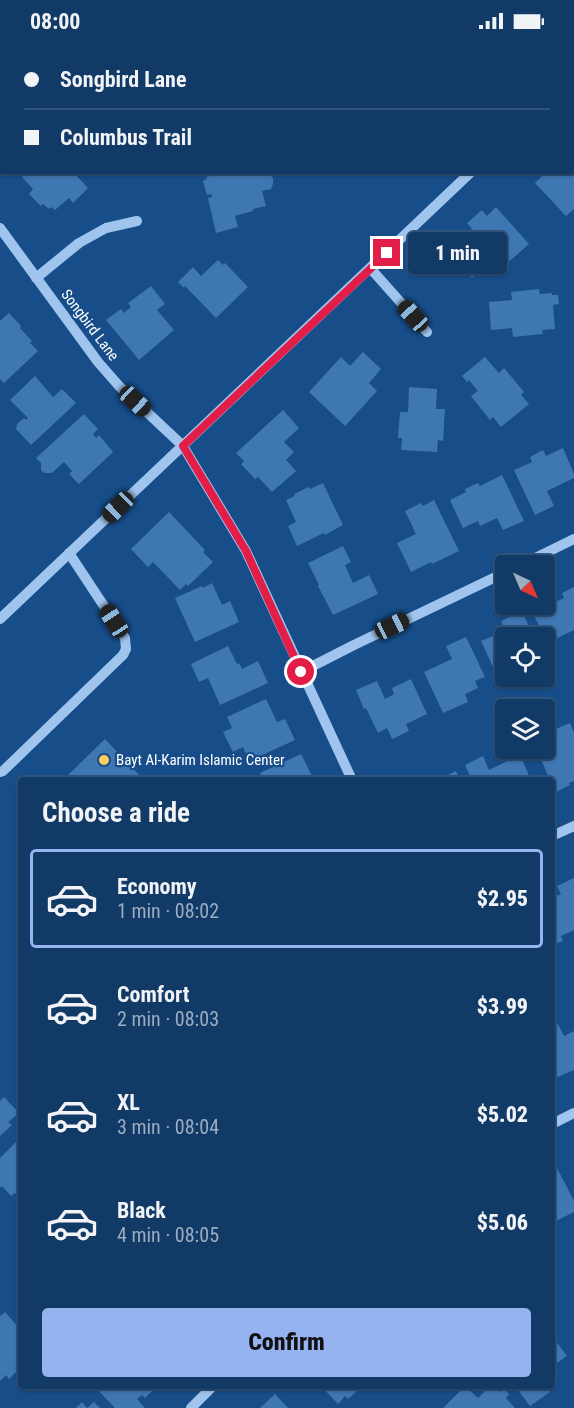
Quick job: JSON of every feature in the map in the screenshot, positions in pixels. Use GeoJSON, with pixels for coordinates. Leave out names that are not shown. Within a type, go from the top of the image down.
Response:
{"type":"FeatureCollection","features":[{"type":"Feature","properties":{"kind":"street"},"geometry":{"type":"LineString","coordinates":[[0,619],[469,174]]}},
{"type":"Feature","properties":{"kind":"street"},"geometry":{"type":"LineString","coordinates":[[36,278],[79,243],[106,228],[137,221]]}},
{"type":"Feature","properties":{"kind":"street","name":"Songbird Lane"},"geometry":{"type":"LineString","coordinates":[[0,228],[98,362],[119,386],[183,446],[246,551],[351,777]]}},
{"type":"Feature","properties":{"kind":"street"},"geometry":{"type":"LineString","coordinates":[[371,269],[427,332]]}},
{"type":"Feature","properties":{"kind":"street"},"geometry":{"type":"LineString","coordinates":[[542,555],[574,540]]}},
{"type":"Feature","properties":{"kind":"street"},"geometry":{"type":"LineString","coordinates":[[0,772],[123,655],[126,649],[125,638],[69,553]]}},
{"type":"Feature","properties":{"kind":"street"},"geometry":{"type":"LineString","coordinates":[[301,672],[495,577]]}},
{"type":"Feature","properties":{"kind":"street"},"geometry":{"type":"LineString","coordinates":[[555,835],[574,826]]}},
{"type":"Feature","properties":{"kind":"street"},"geometry":{"type":"LineString","coordinates":[[555,1122],[574,1113]]}},
{"type":"Feature","properties":{"kind":"street"},"geometry":{"type":"LineString","coordinates":[[190,1408],[210,1389]]}},
{"type":"Feature","properties":{"kind":"building"},"geometry":{"type":"Polygon","coordinates":[[[25,174],[75,174],[88,188],[73,203],[69,198],[55,210],[51,207],[49,209],[43,204],[41,206],[29,194],[33,189],[22,177],[25,174]]]}},
{"type":"Feature","properties":{"kind":"building"},"geometry":{"type":"Polygon","coordinates":[[[217,174],[270,174],[273,178],[273,184],[271,189],[262,191],[266,206],[235,216],[238,227],[216,233],[208,198],[212,197],[211,194],[207,195],[203,181],[207,179],[206,177],[217,174]]]}},
{"type":"Feature","properties":{"kind":"building"},"geometry":{"type":"Polygon","coordinates":[[[544,174],[574,174],[574,209],[566,216],[535,183],[544,174]]]}},
{"type":"Feature","properties":{"kind":"building"},"geometry":{"type":"Polygon","coordinates":[[[496,207],[529,244],[494,275],[486,266],[472,278],[456,259],[471,247],[463,238],[472,229],[467,223],[482,210],[487,216],[496,207]]]}},
{"type":"Feature","properties":{"kind":"building"},"geometry":{"type":"Polygon","coordinates":[[[218,260],[223,265],[225,263],[248,287],[216,318],[185,286],[184,288],[178,282],[193,267],[201,276],[218,260]]]}},
{"type":"Feature","properties":{"kind":"building"},"geometry":{"type":"Polygon","coordinates":[[[151,286],[165,304],[157,310],[174,330],[139,360],[106,320],[121,309],[124,313],[131,307],[128,303],[151,286]]]}},
{"type":"Feature","properties":{"kind":"building"},"geometry":{"type":"Polygon","coordinates":[[[539,289],[540,294],[558,295],[559,304],[553,305],[555,329],[542,330],[543,334],[513,337],[512,328],[491,330],[489,302],[512,300],[511,292],[539,289]]]}},
{"type":"Feature","properties":{"kind":"building"},"geometry":{"type":"Polygon","coordinates":[[[9,313],[38,351],[4,383],[0,379],[0,321],[9,313]]]}},
{"type":"Feature","properties":{"kind":"building"},"geometry":{"type":"Polygon","coordinates":[[[363,352],[381,369],[369,383],[377,391],[345,426],[309,392],[341,357],[350,366],[363,352]]]}},
{"type":"Feature","properties":{"kind":"building"},"geometry":{"type":"Polygon","coordinates":[[[485,357],[499,373],[504,368],[524,392],[521,395],[529,404],[501,427],[493,417],[490,420],[471,396],[478,391],[469,380],[467,382],[462,376],[485,357]]]}},
{"type":"Feature","properties":{"kind":"building"},"geometry":{"type":"Polygon","coordinates":[[[35,376],[53,397],[62,389],[76,403],[31,445],[16,429],[17,424],[24,418],[26,420],[28,418],[10,400],[35,376]]]}},
{"type":"Feature","properties":{"kind":"building"},"geometry":{"type":"Polygon","coordinates":[[[409,387],[437,389],[436,409],[445,409],[443,441],[438,440],[437,452],[401,450],[402,438],[398,438],[400,412],[408,412],[409,387]]]}},
{"type":"Feature","properties":{"kind":"building"},"geometry":{"type":"Polygon","coordinates":[[[283,410],[299,428],[284,442],[294,452],[286,460],[296,471],[272,492],[241,464],[244,461],[236,453],[283,410]]]}},
{"type":"Feature","properties":{"kind":"building"},"geometry":{"type":"Polygon","coordinates":[[[84,414],[98,429],[93,434],[96,438],[99,435],[113,452],[79,484],[69,474],[72,471],[64,462],[52,473],[44,473],[41,470],[41,463],[36,458],[84,414]]]}},
{"type":"Feature","properties":{"kind":"building"},"geometry":{"type":"Polygon","coordinates":[[[563,448],[574,478],[547,491],[554,506],[535,515],[514,470],[532,462],[530,457],[543,450],[546,456],[563,448]]]}},
{"type":"Feature","properties":{"kind":"building"},"geometry":{"type":"Polygon","coordinates":[[[502,475],[524,521],[503,530],[497,518],[480,526],[478,521],[463,528],[450,500],[466,492],[465,489],[478,483],[480,486],[502,475]]]}},
{"type":"Feature","properties":{"kind":"building"},"geometry":{"type":"Polygon","coordinates":[[[323,483],[343,525],[297,546],[288,526],[296,522],[286,500],[309,487],[310,489],[323,483]]]}},
{"type":"Feature","properties":{"kind":"building"},"geometry":{"type":"Polygon","coordinates":[[[434,500],[459,551],[411,572],[397,543],[416,534],[405,511],[421,503],[423,506],[434,500]]]}},
{"type":"Feature","properties":{"kind":"building"},"geometry":{"type":"Polygon","coordinates":[[[169,512],[205,550],[203,552],[213,562],[188,586],[186,584],[180,590],[153,562],[148,567],[131,549],[169,512]]]}},
{"type":"Feature","properties":{"kind":"building"},"geometry":{"type":"Polygon","coordinates":[[[343,546],[351,562],[345,565],[353,583],[369,575],[378,594],[333,615],[308,563],[343,546]]]}},
{"type":"Feature","properties":{"kind":"building"},"geometry":{"type":"Polygon","coordinates":[[[212,583],[222,605],[230,601],[239,622],[195,642],[175,598],[212,583]]]}},
{"type":"Feature","properties":{"kind":"building"},"geometry":{"type":"Polygon","coordinates":[[[574,587],[574,630],[555,639],[555,627],[539,627],[534,615],[555,615],[555,602],[564,598],[562,593],[574,587]]]}},
{"type":"Feature","properties":{"kind":"building"},"geometry":{"type":"Polygon","coordinates":[[[514,615],[524,615],[529,627],[503,627],[501,621],[514,615]]]}},
{"type":"Feature","properties":{"kind":"building"},"geometry":{"type":"Polygon","coordinates":[[[495,635],[495,671],[481,641],[495,635]]]}},
{"type":"Feature","properties":{"kind":"building"},"geometry":{"type":"Polygon","coordinates":[[[466,637],[485,677],[475,681],[478,688],[465,694],[468,702],[443,713],[424,672],[452,659],[446,646],[466,637]]]}},
{"type":"Feature","properties":{"kind":"building"},"geometry":{"type":"Polygon","coordinates":[[[228,646],[242,669],[258,661],[268,683],[220,705],[208,678],[199,682],[191,664],[228,646]]]}},
{"type":"Feature","properties":{"kind":"building"},"geometry":{"type":"Polygon","coordinates":[[[411,679],[427,714],[406,724],[409,731],[392,739],[387,728],[378,733],[356,690],[377,681],[385,699],[394,694],[392,688],[411,679]]]}},
{"type":"Feature","properties":{"kind":"building"},"geometry":{"type":"Polygon","coordinates":[[[266,699],[277,722],[285,719],[295,740],[249,761],[243,747],[233,752],[223,732],[232,728],[227,717],[266,699]]]}},
{"type":"Feature","properties":{"kind":"building"},"geometry":{"type":"Polygon","coordinates":[[[570,723],[574,733],[574,781],[556,792],[555,777],[549,777],[541,759],[555,759],[555,729],[570,723]]]}},
{"type":"Feature","properties":{"kind":"building","name":"Bayt Al-Karim Islamic Center"},"geometry":{"type":"Polygon","coordinates":[[[105,739],[141,777],[66,777],[105,739]]]}},
{"type":"Feature","properties":{"kind":"building"},"geometry":{"type":"Polygon","coordinates":[[[301,754],[312,777],[262,777],[260,773],[301,754]]]}},
{"type":"Feature","properties":{"kind":"building"},"geometry":{"type":"Polygon","coordinates":[[[483,756],[489,770],[512,759],[522,759],[530,777],[471,777],[465,765],[483,756]]]}},
{"type":"Feature","properties":{"kind":"building"},"geometry":{"type":"Polygon","coordinates":[[[456,771],[459,777],[443,777],[456,771]]]}},
{"type":"Feature","properties":{"kind":"building"},"geometry":{"type":"Polygon","coordinates":[[[574,878],[574,930],[561,936],[563,941],[555,944],[555,897],[561,894],[557,886],[574,878]]]}},
{"type":"Feature","properties":{"kind":"building"},"geometry":{"type":"Polygon","coordinates":[[[558,1024],[564,1036],[574,1031],[574,1070],[555,1078],[555,1026],[558,1024]]]}},
{"type":"Feature","properties":{"kind":"building"},"geometry":{"type":"Polygon","coordinates":[[[4,1097],[18,1114],[8,1122],[12,1125],[0,1136],[0,1101],[4,1097]]]}},
{"type":"Feature","properties":{"kind":"building"},"geometry":{"type":"Polygon","coordinates":[[[18,1142],[18,1196],[15,1193],[11,1196],[2,1186],[0,1188],[0,1158],[18,1142]]]}},
{"type":"Feature","properties":{"kind":"building"},"geometry":{"type":"Polygon","coordinates":[[[555,1166],[574,1201],[574,1212],[555,1222],[555,1166]]]}},
{"type":"Feature","properties":{"kind":"building"},"geometry":{"type":"Polygon","coordinates":[[[5,1312],[18,1327],[18,1364],[15,1366],[18,1370],[9,1379],[6,1375],[0,1381],[0,1316],[5,1312]]]}},
{"type":"Feature","properties":{"kind":"building"},"geometry":{"type":"Polygon","coordinates":[[[555,1340],[567,1356],[555,1364],[555,1340]]]}},
{"type":"Feature","properties":{"kind":"building"},"geometry":{"type":"Polygon","coordinates":[[[97,1389],[154,1389],[145,1398],[142,1395],[137,1399],[145,1408],[115,1408],[97,1389]]]}},
{"type":"Feature","properties":{"kind":"building"},"geometry":{"type":"Polygon","coordinates":[[[324,1389],[358,1390],[348,1399],[345,1396],[338,1404],[324,1389]]]}},
{"type":"Feature","properties":{"kind":"building"},"geometry":{"type":"Polygon","coordinates":[[[462,1389],[468,1389],[478,1398],[487,1389],[497,1389],[500,1392],[505,1389],[509,1394],[506,1398],[515,1408],[443,1408],[462,1389]]]}},
{"type":"Feature","properties":{"kind":"building"},"geometry":{"type":"Polygon","coordinates":[[[517,1389],[548,1389],[550,1392],[530,1406],[517,1389]]]}},
{"type":"Feature","properties":{"kind":"building"},"geometry":{"type":"Polygon","coordinates":[[[275,1394],[288,1408],[260,1408],[275,1394]]]}},
{"type":"Feature","properties":{"kind":"building"},"geometry":{"type":"Polygon","coordinates":[[[82,1402],[87,1408],[76,1408],[82,1402]]]}},
{"type":"Feature","properties":{"kind":"building"},"geometry":{"type":"Polygon","coordinates":[[[94,1402],[100,1408],[87,1408],[94,1402]]]}},
{"type":"Feature","properties":{"kind":"place","name":"Bayt Al-Karim Islamic Center"},"geometry":{"type":"Point","coordinates":[104,760]}},
{"type":"Feature","properties":{"kind":"route"},"geometry":{"type":"LineString","coordinates":[[301,672],[246,551],[183,446],[387,253]]}}]}
